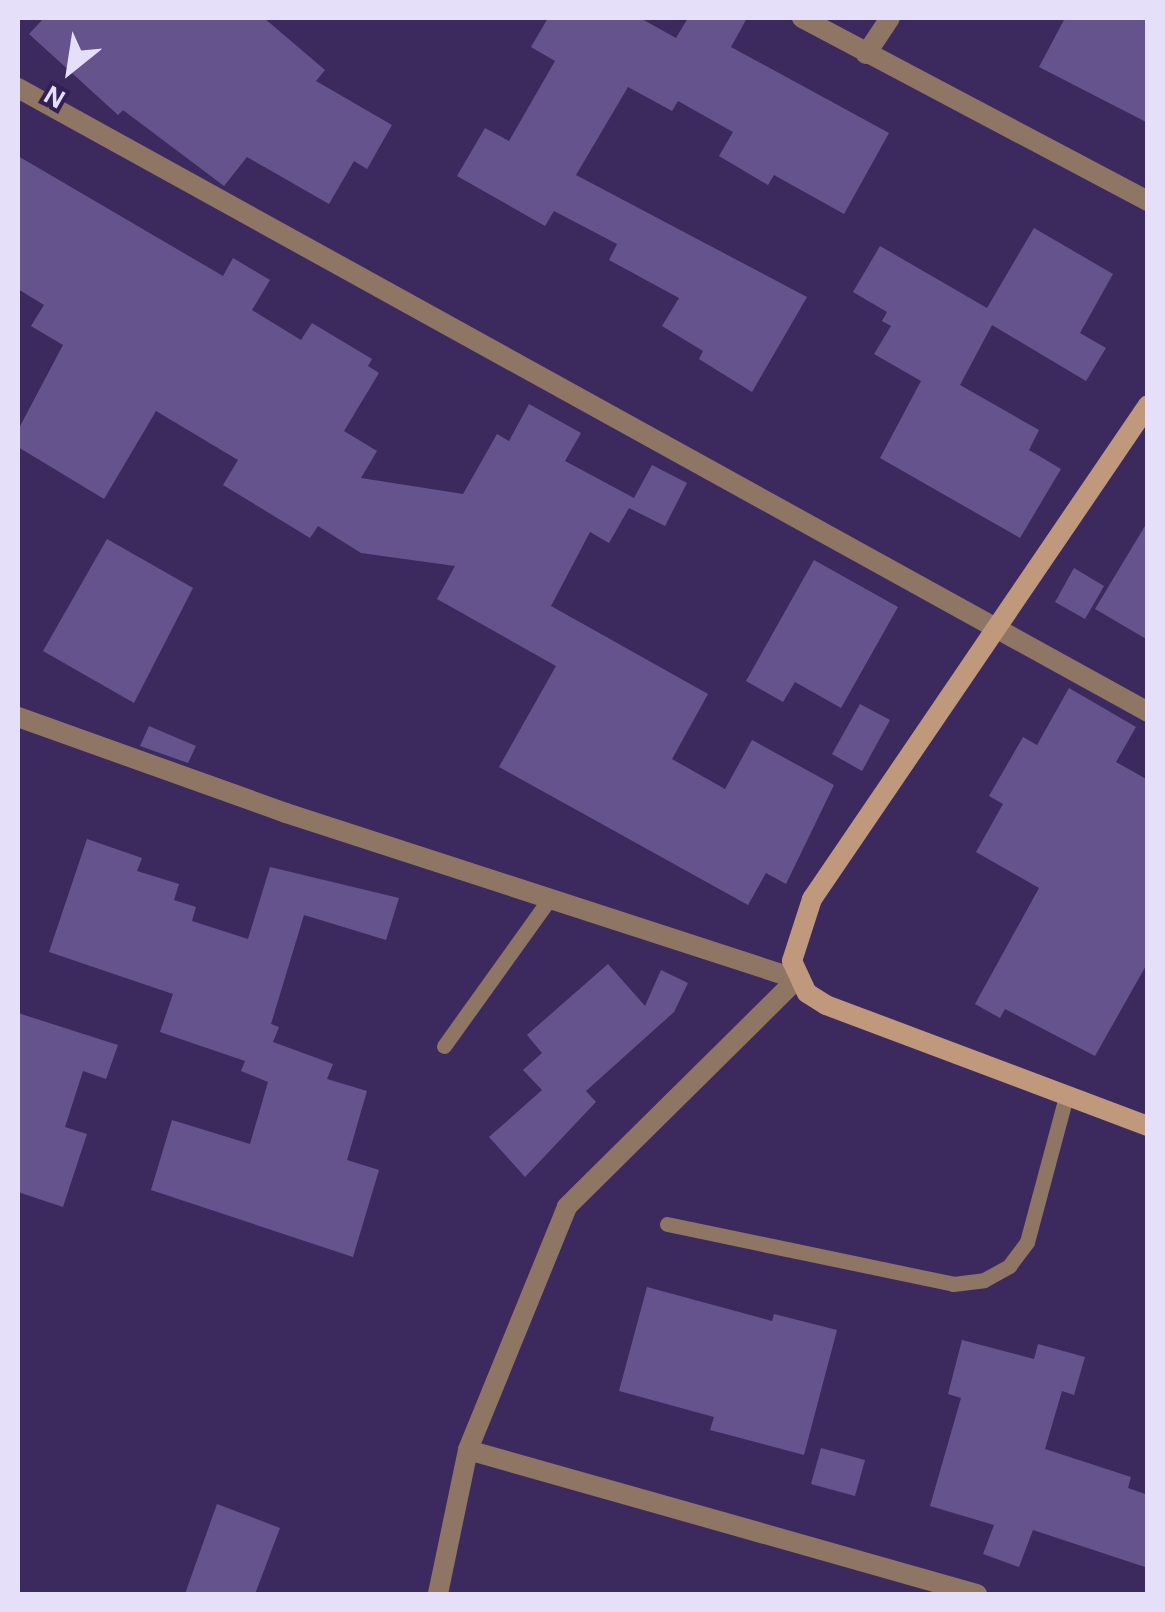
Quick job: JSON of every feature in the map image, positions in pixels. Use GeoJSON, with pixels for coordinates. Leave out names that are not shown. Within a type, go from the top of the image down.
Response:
{"type":"FeatureCollection","features":[{"type":"Feature","properties":{"kind":"street"},"geometry":{"type":"LineString","coordinates":[[802,18],[1148,202]]}},
{"type":"Feature","properties":{"kind":"street"},"geometry":{"type":"LineString","coordinates":[[866,54],[890,18]]}},
{"type":"Feature","properties":{"kind":"street"},"geometry":{"type":"LineString","coordinates":[[18,88],[1148,712]]}},
{"type":"Feature","properties":{"kind":"street"},"geometry":{"type":"LineString","coordinates":[[438,1594],[468,1450],[567,1207],[797,979],[796,935],[812,899],[998,631],[1148,405]]}},
{"type":"Feature","properties":{"kind":"street"},"geometry":{"type":"LineString","coordinates":[[18,717],[797,979],[826,1005],[1148,1126]]}},
{"type":"Feature","properties":{"kind":"street"},"geometry":{"type":"LineString","coordinates":[[468,1450],[978,1594]]}},
{"type":"Feature","properties":{"kind":"lane"},"geometry":{"type":"LineString","coordinates":[[444,1046],[550,898]]}},
{"type":"Feature","properties":{"kind":"lane"},"geometry":{"type":"LineString","coordinates":[[667,1224],[954,1284],[984,1280],[1010,1266],[1027,1242],[1066,1096]]}},
{"type":"Feature","properties":{"kind":"building"},"geometry":{"type":"Polygon","coordinates":[[[44,18],[264,18],[325,70],[316,81],[392,125],[367,169],[354,161],[329,204],[247,157],[224,186],[123,110],[118,115],[29,34],[44,18]]]}},
{"type":"Feature","properties":{"kind":"building"},"geometry":{"type":"Polygon","coordinates":[[[548,18],[640,18],[676,38],[688,18],[747,18],[731,47],[889,133],[844,214],[774,175],[768,185],[719,156],[733,132],[678,101],[672,111],[628,87],[576,175],[807,297],[752,392],[699,359],[703,351],[662,326],[679,298],[609,260],[617,244],[554,211],[545,226],[457,176],[485,128],[509,141],[555,61],[531,47],[548,18]]]}},
{"type":"Feature","properties":{"kind":"building"},"geometry":{"type":"Polygon","coordinates":[[[1065,18],[1148,18],[1148,123],[1039,67],[1065,18]]]}},
{"type":"Feature","properties":{"kind":"building"},"geometry":{"type":"Polygon","coordinates":[[[18,156],[223,276],[233,258],[270,280],[252,310],[301,340],[312,323],[372,359],[368,366],[379,373],[344,431],[377,451],[361,478],[463,494],[497,434],[509,441],[529,404],[581,433],[565,461],[634,498],[652,465],[687,483],[665,526],[629,508],[609,543],[590,532],[551,606],[708,694],[672,759],[725,789],[752,740],[834,785],[786,884],[766,873],[748,905],[499,767],[556,666],[437,599],[455,566],[361,553],[318,526],[310,538],[223,485],[238,460],[156,411],[104,499],[18,447],[18,430],[63,345],[31,326],[44,305],[18,289],[18,156]]]}},
{"type":"Feature","properties":{"kind":"building"},"geometry":{"type":"Polygon","coordinates":[[[1034,228],[1113,274],[1080,333],[1106,348],[1086,381],[992,325],[960,385],[1039,430],[1029,450],[1061,469],[1020,538],[880,458],[921,381],[874,354],[891,326],[882,321],[887,312],[853,292],[880,246],[987,308],[1034,228]]]}},
{"type":"Feature","properties":{"kind":"building"},"geometry":{"type":"Polygon","coordinates":[[[1148,521],[1148,640],[1095,609],[1148,521]]]}},
{"type":"Feature","properties":{"kind":"building"},"geometry":{"type":"Polygon","coordinates":[[[107,539],[193,588],[134,703],[43,651],[107,539]]]}},
{"type":"Feature","properties":{"kind":"building"},"geometry":{"type":"Polygon","coordinates":[[[814,560],[898,607],[841,708],[795,682],[783,702],[746,681],[814,560]]]}},
{"type":"Feature","properties":{"kind":"building"},"geometry":{"type":"Polygon","coordinates":[[[1074,568],[1104,586],[1085,619],[1055,602],[1074,568]]]}},
{"type":"Feature","properties":{"kind":"building"},"geometry":{"type":"Polygon","coordinates":[[[1069,688],[1136,727],[1116,762],[1148,780],[1148,962],[1095,1056],[1005,1009],[1000,1018],[975,1004],[1039,888],[976,852],[1003,804],[989,796],[1023,737],[1037,745],[1069,688]]]}},
{"type":"Feature","properties":{"kind":"building"},"geometry":{"type":"Polygon","coordinates":[[[860,704],[890,720],[862,771],[832,754],[860,704]]]}},
{"type":"Feature","properties":{"kind":"building"},"geometry":{"type":"Polygon","coordinates":[[[149,726],[196,746],[188,763],[140,746],[149,726]]]}},
{"type":"Feature","properties":{"kind":"building"},"geometry":{"type":"Polygon","coordinates":[[[87,839],[142,858],[137,871],[179,884],[174,900],[196,907],[192,921],[248,939],[270,867],[399,898],[386,940],[304,915],[271,1024],[279,1027],[273,1042],[333,1064],[327,1079],[367,1091],[347,1160],[379,1170],[353,1257],[151,1190],[172,1120],[250,1144],[268,1082],[241,1071],[245,1061],[160,1032],[173,994],[49,952],[87,839]]]}},
{"type":"Feature","properties":{"kind":"building"},"geometry":{"type":"Polygon","coordinates":[[[608,964],[645,1006],[661,970],[688,983],[674,1012],[586,1091],[596,1102],[525,1177],[489,1137],[542,1090],[523,1070],[542,1053],[527,1035],[608,964]]]}},
{"type":"Feature","properties":{"kind":"building"},"geometry":{"type":"Polygon","coordinates":[[[18,1013],[118,1045],[106,1079],[83,1071],[65,1127],[87,1134],[63,1207],[18,1192],[18,1013]]]}},
{"type":"Feature","properties":{"kind":"building"},"geometry":{"type":"Polygon","coordinates":[[[647,1287],[772,1321],[774,1314],[837,1330],[804,1455],[710,1430],[714,1417],[619,1391],[647,1287]]]}},
{"type":"Feature","properties":{"kind":"building"},"geometry":{"type":"Polygon","coordinates":[[[962,1340],[1034,1359],[1038,1344],[1085,1357],[1074,1395],[1062,1391],[1045,1449],[1131,1477],[1128,1488],[1148,1495],[1148,1568],[1033,1530],[1019,1567],[983,1554],[994,1525],[930,1506],[961,1398],[948,1394],[962,1340]]]}},
{"type":"Feature","properties":{"kind":"building"},"geometry":{"type":"Polygon","coordinates":[[[821,1448],[865,1460],[855,1496],[811,1484],[821,1448]]]}},
{"type":"Feature","properties":{"kind":"building"},"geometry":{"type":"Polygon","coordinates":[[[217,1504],[280,1528],[255,1594],[185,1594],[217,1504]]]}}]}
